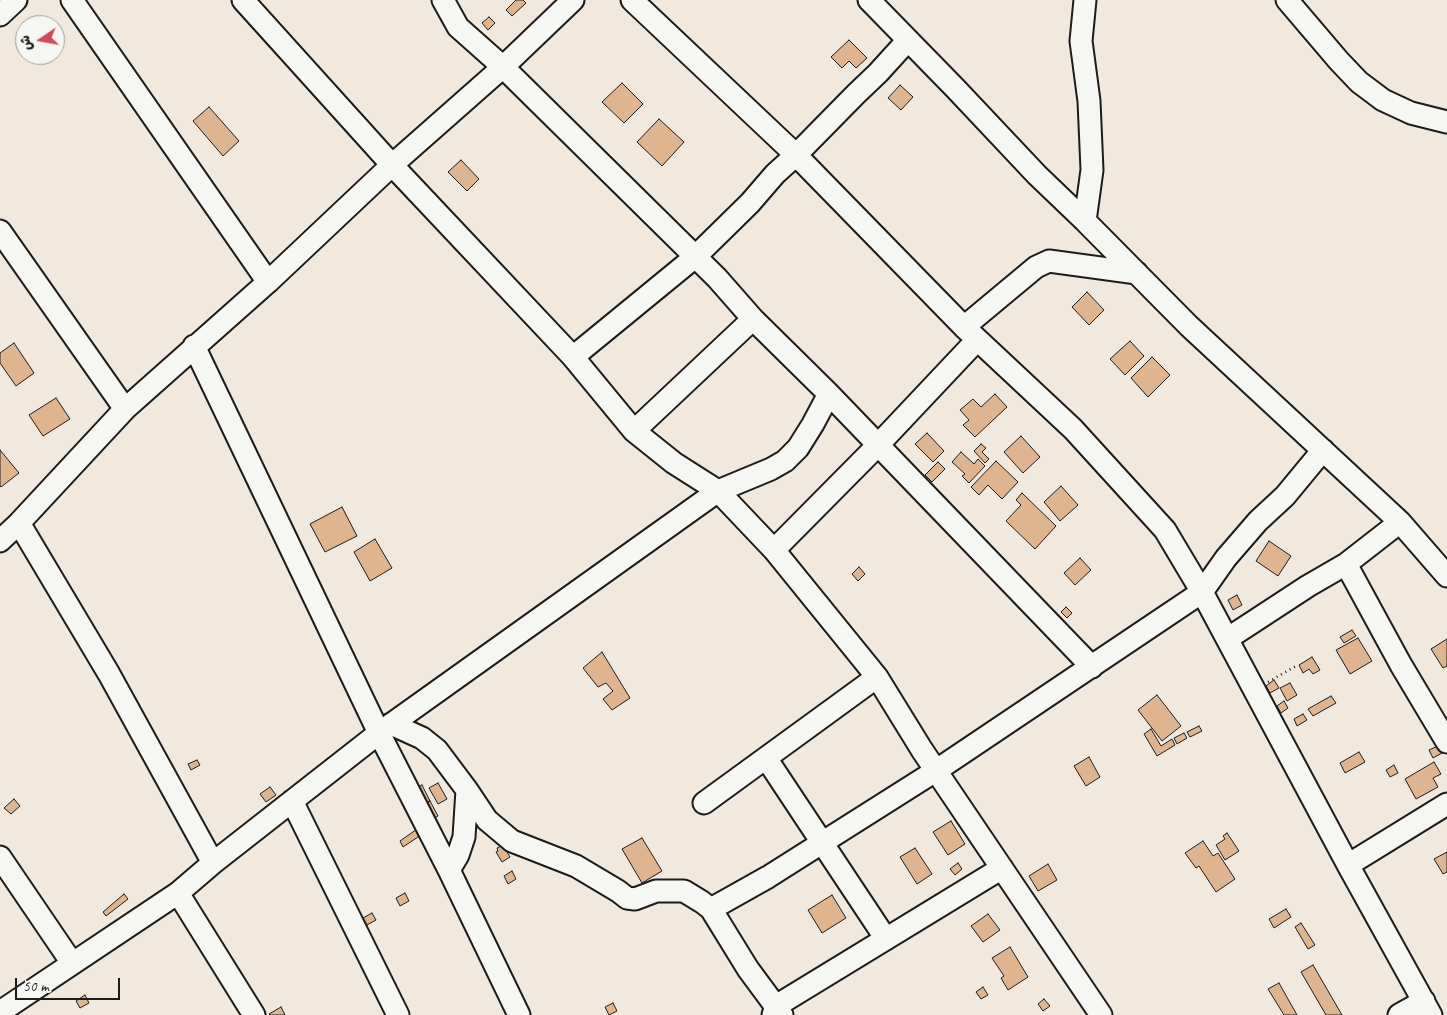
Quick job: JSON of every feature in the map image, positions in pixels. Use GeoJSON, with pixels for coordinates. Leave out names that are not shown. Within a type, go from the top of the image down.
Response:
{"type":"FeatureCollection","features":[{"type":"Feature","properties":{"kind":"street"},"geometry":{"type":"LineString","coordinates":[[0,15],[16,0]]}},
{"type":"Feature","properties":{"kind":"street"},"geometry":{"type":"LineString","coordinates":[[72,0],[268,282]]}},
{"type":"Feature","properties":{"kind":"street"},"geometry":{"type":"LineString","coordinates":[[244,0],[392,165],[573,357],[634,431],[674,463],[718,491],[774,550],[877,677],[922,750],[1101,1015]]}},
{"type":"Feature","properties":{"kind":"street"},"geometry":{"type":"LineString","coordinates":[[443,0],[458,26],[503,67],[695,257],[1092,667]]}},
{"type":"Feature","properties":{"kind":"street"},"geometry":{"type":"LineString","coordinates":[[0,541],[19,523],[125,408],[268,282],[392,165],[503,67],[573,0]]}},
{"type":"Feature","properties":{"kind":"street"},"geometry":{"type":"LineString","coordinates":[[632,0],[796,156],[971,333],[1074,429],[1165,530],[1202,592],[1348,865],[1428,1008],[1399,1015]]}},
{"type":"Feature","properties":{"kind":"street"},"geometry":{"type":"LineString","coordinates":[[869,0],[1037,175],[1190,326],[1400,522],[1447,576]]}},
{"type":"Feature","properties":{"kind":"street"},"geometry":{"type":"LineString","coordinates":[[1085,0],[1081,40],[1089,101],[1092,170],[1085,221]]}},
{"type":"Feature","properties":{"kind":"street"},"geometry":{"type":"LineString","coordinates":[[1287,0],[1359,82],[1383,100],[1411,113],[1447,122]]}},
{"type":"Feature","properties":{"kind":"street"},"geometry":{"type":"LineString","coordinates":[[573,357],[695,257],[878,73],[908,40]]}},
{"type":"Feature","properties":{"kind":"street"},"geometry":{"type":"LineString","coordinates":[[0,231],[125,408]]}},
{"type":"Feature","properties":{"kind":"street"},"geometry":{"type":"LineString","coordinates":[[774,550],[878,445],[971,333],[1036,267],[1049,261],[1137,273]]}},
{"type":"Feature","properties":{"kind":"street"},"geometry":{"type":"LineString","coordinates":[[634,431],[753,319]]}},
{"type":"Feature","properties":{"kind":"street"},"geometry":{"type":"LineString","coordinates":[[194,346],[385,729],[449,870],[519,1015]]}},
{"type":"Feature","properties":{"kind":"street"},"geometry":{"type":"LineString","coordinates":[[0,1012],[178,893],[213,862],[385,729],[718,491],[771,469],[785,461],[798,448],[829,394]]}},
{"type":"Feature","properties":{"kind":"street"},"geometry":{"type":"LineString","coordinates":[[710,910],[768,877],[937,770],[1202,592],[1226,558],[1258,521],[1285,496],[1324,450]]}},
{"type":"Feature","properties":{"kind":"street"},"geometry":{"type":"LineString","coordinates":[[1227,639],[1308,586],[1346,564],[1400,522]]}},
{"type":"Feature","properties":{"kind":"street"},"geometry":{"type":"LineString","coordinates":[[19,523],[109,674],[213,862]]}},
{"type":"Feature","properties":{"kind":"street"},"geometry":{"type":"LineString","coordinates":[[1346,564],[1401,665],[1447,742]]}},
{"type":"Feature","properties":{"kind":"street"},"geometry":{"type":"LineString","coordinates":[[704,803],[877,677]]}},
{"type":"Feature","properties":{"kind":"street"},"geometry":{"type":"LineString","coordinates":[[385,729],[422,738],[437,750],[487,820],[512,840],[576,866],[627,898],[635,899],[656,891],[684,891],[702,902],[710,910],[777,1012],[886,939],[1002,868]]}},
{"type":"Feature","properties":{"kind":"street"},"geometry":{"type":"LineString","coordinates":[[766,758],[886,939]]}},
{"type":"Feature","properties":{"kind":"street"},"geometry":{"type":"LineString","coordinates":[[449,870],[458,855],[464,837],[467,790]]}},
{"type":"Feature","properties":{"kind":"street"},"geometry":{"type":"LineString","coordinates":[[292,801],[398,1015]]}},
{"type":"Feature","properties":{"kind":"street"},"geometry":{"type":"LineString","coordinates":[[1348,865],[1447,804]]}},
{"type":"Feature","properties":{"kind":"street"},"geometry":{"type":"LineString","coordinates":[[0,857],[72,963]]}},
{"type":"Feature","properties":{"kind":"street"},"geometry":{"type":"LineString","coordinates":[[178,893],[254,1015]]}},
{"type":"Feature","properties":{"kind":"path"},"geometry":{"type":"LineString","coordinates":[[1254,691],[1296,666]]}},
{"type":"Feature","properties":{"kind":"building"},"geometry":{"type":"Polygon","coordinates":[[[516,0],[523,0],[526,3],[512,16],[506,10],[516,0]]]}},
{"type":"Feature","properties":{"kind":"building"},"geometry":{"type":"Polygon","coordinates":[[[489,17],[495,23],[488,30],[482,23],[489,17]]]}},
{"type":"Feature","properties":{"kind":"building"},"geometry":{"type":"Polygon","coordinates":[[[849,40],[867,58],[856,68],[849,61],[842,68],[831,57],[849,40]]]}},
{"type":"Feature","properties":{"kind":"building"},"geometry":{"type":"Polygon","coordinates":[[[622,83],[643,104],[624,123],[602,102],[622,83]]]}},
{"type":"Feature","properties":{"kind":"building"},"geometry":{"type":"Polygon","coordinates":[[[900,85],[913,97],[901,110],[888,98],[900,85]]]}},
{"type":"Feature","properties":{"kind":"building"},"geometry":{"type":"Polygon","coordinates":[[[209,107],[239,141],[223,156],[193,121],[209,107]]]}},
{"type":"Feature","properties":{"kind":"building"},"geometry":{"type":"Polygon","coordinates":[[[659,119],[684,142],[662,166],[637,142],[659,119]]]}},
{"type":"Feature","properties":{"kind":"building"},"geometry":{"type":"Polygon","coordinates":[[[461,160],[479,179],[467,191],[448,172],[461,160]]]}},
{"type":"Feature","properties":{"kind":"building"},"geometry":{"type":"Polygon","coordinates":[[[1087,292],[1104,310],[1089,325],[1072,307],[1087,292]]]}},
{"type":"Feature","properties":{"kind":"building"},"geometry":{"type":"Polygon","coordinates":[[[1130,341],[1144,356],[1125,375],[1110,359],[1130,341]]]}},
{"type":"Feature","properties":{"kind":"building"},"geometry":{"type":"Polygon","coordinates":[[[14,343],[34,373],[16,386],[0,363],[0,353],[14,343]]]}},
{"type":"Feature","properties":{"kind":"building"},"geometry":{"type":"Polygon","coordinates":[[[1152,357],[1170,375],[1148,397],[1131,378],[1152,357]]]}},
{"type":"Feature","properties":{"kind":"building"},"geometry":{"type":"Polygon","coordinates":[[[995,394],[1007,407],[975,437],[963,425],[969,420],[960,410],[973,399],[981,407],[995,394]]]}},
{"type":"Feature","properties":{"kind":"building"},"geometry":{"type":"Polygon","coordinates":[[[56,398],[70,419],[43,436],[29,415],[56,398]]]}},
{"type":"Feature","properties":{"kind":"building"},"geometry":{"type":"Polygon","coordinates":[[[927,433],[944,451],[933,462],[915,444],[927,433]]]}},
{"type":"Feature","properties":{"kind":"building"},"geometry":{"type":"Polygon","coordinates":[[[1021,436],[1040,457],[1023,473],[1004,452],[1021,436]]]}},
{"type":"Feature","properties":{"kind":"building"},"geometry":{"type":"Polygon","coordinates":[[[981,444],[986,448],[982,452],[989,459],[985,463],[974,451],[981,444]]]}},
{"type":"Feature","properties":{"kind":"building"},"geometry":{"type":"Polygon","coordinates":[[[0,450],[19,473],[1,487],[0,486],[0,450]]]}},
{"type":"Feature","properties":{"kind":"building"},"geometry":{"type":"Polygon","coordinates":[[[961,452],[974,464],[978,459],[985,466],[969,483],[962,476],[965,474],[952,462],[961,452]]]}},
{"type":"Feature","properties":{"kind":"building"},"geometry":{"type":"Polygon","coordinates":[[[996,461],[1018,482],[1002,499],[988,485],[979,495],[971,487],[996,461]]]}},
{"type":"Feature","properties":{"kind":"building"},"geometry":{"type":"Polygon","coordinates":[[[938,462],[945,469],[932,482],[925,475],[938,462]]]}},
{"type":"Feature","properties":{"kind":"building"},"geometry":{"type":"Polygon","coordinates":[[[1061,486],[1078,505],[1060,521],[1044,502],[1061,486]]]}},
{"type":"Feature","properties":{"kind":"building"},"geometry":{"type":"Polygon","coordinates":[[[1022,493],[1056,526],[1035,549],[1006,521],[1021,505],[1016,500],[1022,493]]]}},
{"type":"Feature","properties":{"kind":"building"},"geometry":{"type":"Polygon","coordinates":[[[342,507],[357,536],[325,552],[310,524],[342,507]]]}},
{"type":"Feature","properties":{"kind":"building"},"geometry":{"type":"Polygon","coordinates":[[[375,539],[392,568],[370,581],[354,552],[375,539]]]}},
{"type":"Feature","properties":{"kind":"building"},"geometry":{"type":"Polygon","coordinates":[[[1269,541],[1291,556],[1278,576],[1256,561],[1269,541]]]}},
{"type":"Feature","properties":{"kind":"building"},"geometry":{"type":"Polygon","coordinates":[[[1080,558],[1091,570],[1075,585],[1064,573],[1080,558]]]}},
{"type":"Feature","properties":{"kind":"building"},"geometry":{"type":"Polygon","coordinates":[[[859,567],[865,574],[858,581],[852,574],[859,567]]]}},
{"type":"Feature","properties":{"kind":"building"},"geometry":{"type":"Polygon","coordinates":[[[1237,595],[1242,605],[1233,610],[1228,600],[1237,595]]]}},
{"type":"Feature","properties":{"kind":"building"},"geometry":{"type":"Polygon","coordinates":[[[1066,607],[1072,613],[1067,618],[1061,612],[1066,607]]]}},
{"type":"Feature","properties":{"kind":"building"},"geometry":{"type":"Polygon","coordinates":[[[1352,630],[1356,636],[1344,643],[1340,637],[1352,630]]]}},
{"type":"Feature","properties":{"kind":"building"},"geometry":{"type":"Polygon","coordinates":[[[1358,638],[1372,661],[1350,674],[1336,650],[1358,638]]]}},
{"type":"Feature","properties":{"kind":"building"},"geometry":{"type":"Polygon","coordinates":[[[1447,639],[1447,666],[1443,668],[1431,649],[1447,639]]]}},
{"type":"Feature","properties":{"kind":"building"},"geometry":{"type":"Polygon","coordinates":[[[602,652],[630,698],[612,710],[603,699],[613,691],[606,683],[598,687],[583,668],[602,652]]]}},
{"type":"Feature","properties":{"kind":"building"},"geometry":{"type":"Polygon","coordinates":[[[1312,657],[1320,670],[1313,674],[1309,669],[1303,673],[1299,665],[1312,657]]]}},
{"type":"Feature","properties":{"kind":"building"},"geometry":{"type":"Polygon","coordinates":[[[1274,680],[1279,688],[1270,693],[1266,686],[1274,680]]]}},
{"type":"Feature","properties":{"kind":"building"},"geometry":{"type":"Polygon","coordinates":[[[1290,683],[1297,695],[1287,701],[1280,688],[1290,683]]]}},
{"type":"Feature","properties":{"kind":"building"},"geometry":{"type":"Polygon","coordinates":[[[1157,695],[1181,726],[1162,741],[1138,710],[1157,695]]]}},
{"type":"Feature","properties":{"kind":"building"},"geometry":{"type":"Polygon","coordinates":[[[1331,696],[1336,703],[1313,716],[1308,709],[1331,696]]]}},
{"type":"Feature","properties":{"kind":"building"},"geometry":{"type":"Polygon","coordinates":[[[1284,701],[1288,708],[1281,713],[1277,706],[1284,701]]]}},
{"type":"Feature","properties":{"kind":"building"},"geometry":{"type":"Polygon","coordinates":[[[1303,714],[1307,720],[1297,726],[1294,719],[1303,714]]]}},
{"type":"Feature","properties":{"kind":"building"},"geometry":{"type":"Polygon","coordinates":[[[1199,726],[1202,731],[1190,737],[1187,732],[1199,726]]]}},
{"type":"Feature","properties":{"kind":"building"},"geometry":{"type":"Polygon","coordinates":[[[1151,729],[1161,746],[1172,739],[1175,745],[1157,756],[1144,734],[1151,729]]]}},
{"type":"Feature","properties":{"kind":"building"},"geometry":{"type":"Polygon","coordinates":[[[1184,733],[1187,738],[1177,744],[1174,738],[1184,733]]]}},
{"type":"Feature","properties":{"kind":"building"},"geometry":{"type":"Polygon","coordinates":[[[1440,745],[1444,752],[1433,758],[1429,750],[1440,745]]]}},
{"type":"Feature","properties":{"kind":"building"},"geometry":{"type":"Polygon","coordinates":[[[1359,752],[1365,762],[1345,773],[1340,763],[1359,752]]]}},
{"type":"Feature","properties":{"kind":"building"},"geometry":{"type":"Polygon","coordinates":[[[1089,757],[1100,777],[1086,786],[1074,766],[1089,757]]]}},
{"type":"Feature","properties":{"kind":"building"},"geometry":{"type":"Polygon","coordinates":[[[197,760],[200,765],[191,770],[188,764],[197,760]]]}},
{"type":"Feature","properties":{"kind":"building"},"geometry":{"type":"Polygon","coordinates":[[[1434,762],[1441,774],[1433,778],[1438,787],[1416,799],[1405,779],[1434,762]]]}},
{"type":"Feature","properties":{"kind":"building"},"geometry":{"type":"Polygon","coordinates":[[[1394,765],[1398,773],[1390,777],[1386,770],[1394,765]]]}},
{"type":"Feature","properties":{"kind":"building"},"geometry":{"type":"Polygon","coordinates":[[[438,783],[447,799],[438,804],[429,788],[438,783]]]}},
{"type":"Feature","properties":{"kind":"building"},"geometry":{"type":"Polygon","coordinates":[[[422,785],[430,801],[425,804],[416,788],[422,785]]]}},
{"type":"Feature","properties":{"kind":"building"},"geometry":{"type":"Polygon","coordinates":[[[270,787],[276,795],[266,802],[260,794],[270,787]]]}},
{"type":"Feature","properties":{"kind":"building"},"geometry":{"type":"Polygon","coordinates":[[[14,799],[20,806],[11,814],[4,808],[14,799]]]}},
{"type":"Feature","properties":{"kind":"building"},"geometry":{"type":"Polygon","coordinates":[[[430,801],[438,816],[432,819],[425,804],[430,801]]]}},
{"type":"Feature","properties":{"kind":"building"},"geometry":{"type":"Polygon","coordinates":[[[951,821],[965,844],[948,855],[933,832],[951,821]]]}},
{"type":"Feature","properties":{"kind":"building"},"geometry":{"type":"Polygon","coordinates":[[[420,827],[424,833],[403,847],[400,841],[420,827]]]}},
{"type":"Feature","properties":{"kind":"building"},"geometry":{"type":"Polygon","coordinates":[[[1227,833],[1239,851],[1225,860],[1216,845],[1225,839],[1223,836],[1227,833]]]}},
{"type":"Feature","properties":{"kind":"building"},"geometry":{"type":"Polygon","coordinates":[[[642,838],[662,871],[642,883],[622,849],[642,838]]]}},
{"type":"Feature","properties":{"kind":"building"},"geometry":{"type":"Polygon","coordinates":[[[1203,841],[1213,856],[1218,853],[1235,879],[1216,892],[1199,866],[1196,868],[1185,853],[1203,841]]]}},
{"type":"Feature","properties":{"kind":"building"},"geometry":{"type":"Polygon","coordinates":[[[503,845],[510,857],[502,862],[496,852],[498,851],[497,848],[503,845]]]}},
{"type":"Feature","properties":{"kind":"building"},"geometry":{"type":"Polygon","coordinates":[[[915,848],[932,874],[917,884],[900,857],[915,848]]]}},
{"type":"Feature","properties":{"kind":"building"},"geometry":{"type":"Polygon","coordinates":[[[1447,852],[1447,872],[1443,874],[1434,859],[1447,852]]]}},
{"type":"Feature","properties":{"kind":"building"},"geometry":{"type":"Polygon","coordinates":[[[958,863],[962,869],[955,875],[950,869],[958,863]]]}},
{"type":"Feature","properties":{"kind":"building"},"geometry":{"type":"Polygon","coordinates":[[[1048,864],[1057,880],[1038,891],[1029,876],[1048,864]]]}},
{"type":"Feature","properties":{"kind":"building"},"geometry":{"type":"Polygon","coordinates":[[[512,871],[516,879],[508,884],[504,876],[512,871]]]}},
{"type":"Feature","properties":{"kind":"building"},"geometry":{"type":"Polygon","coordinates":[[[405,893],[409,901],[400,906],[396,898],[405,893]]]}},
{"type":"Feature","properties":{"kind":"building"},"geometry":{"type":"Polygon","coordinates":[[[124,894],[128,899],[106,916],[103,912],[124,894]]]}},
{"type":"Feature","properties":{"kind":"building"},"geometry":{"type":"Polygon","coordinates":[[[832,895],[846,918],[822,933],[808,910],[832,895]]]}},
{"type":"Feature","properties":{"kind":"building"},"geometry":{"type":"Polygon","coordinates":[[[1286,909],[1291,917],[1274,928],[1269,919],[1286,909]]]}},
{"type":"Feature","properties":{"kind":"building"},"geometry":{"type":"Polygon","coordinates":[[[372,913],[376,920],[367,925],[363,918],[372,913]]]}},
{"type":"Feature","properties":{"kind":"building"},"geometry":{"type":"Polygon","coordinates":[[[988,914],[1000,930],[983,942],[971,926],[988,914]]]}},
{"type":"Feature","properties":{"kind":"building"},"geometry":{"type":"Polygon","coordinates":[[[1301,923],[1315,945],[1308,949],[1295,927],[1301,923]]]}},
{"type":"Feature","properties":{"kind":"building"},"geometry":{"type":"Polygon","coordinates":[[[1010,947],[1028,977],[1008,990],[1001,978],[1004,976],[992,958],[1010,947]]]}},
{"type":"Feature","properties":{"kind":"building"},"geometry":{"type":"Polygon","coordinates":[[[1313,965],[1342,1015],[1326,1015],[1301,972],[1313,965]]]}},
{"type":"Feature","properties":{"kind":"building"},"geometry":{"type":"Polygon","coordinates":[[[1279,983],[1297,1015],[1284,1015],[1268,989],[1279,983]]]}},
{"type":"Feature","properties":{"kind":"building"},"geometry":{"type":"Polygon","coordinates":[[[983,987],[988,995],[981,999],[976,992],[983,987]]]}},
{"type":"Feature","properties":{"kind":"building"},"geometry":{"type":"Polygon","coordinates":[[[85,995],[89,1003],[80,1008],[76,1001],[85,995]]]}},
{"type":"Feature","properties":{"kind":"building"},"geometry":{"type":"Polygon","coordinates":[[[1044,999],[1050,1006],[1043,1011],[1038,1004],[1044,999]]]}},
{"type":"Feature","properties":{"kind":"building"},"geometry":{"type":"Polygon","coordinates":[[[613,1003],[617,1011],[609,1015],[605,1007],[613,1003]]]}},
{"type":"Feature","properties":{"kind":"building"},"geometry":{"type":"Polygon","coordinates":[[[281,1007],[285,1015],[269,1014],[281,1007]]]}}]}
